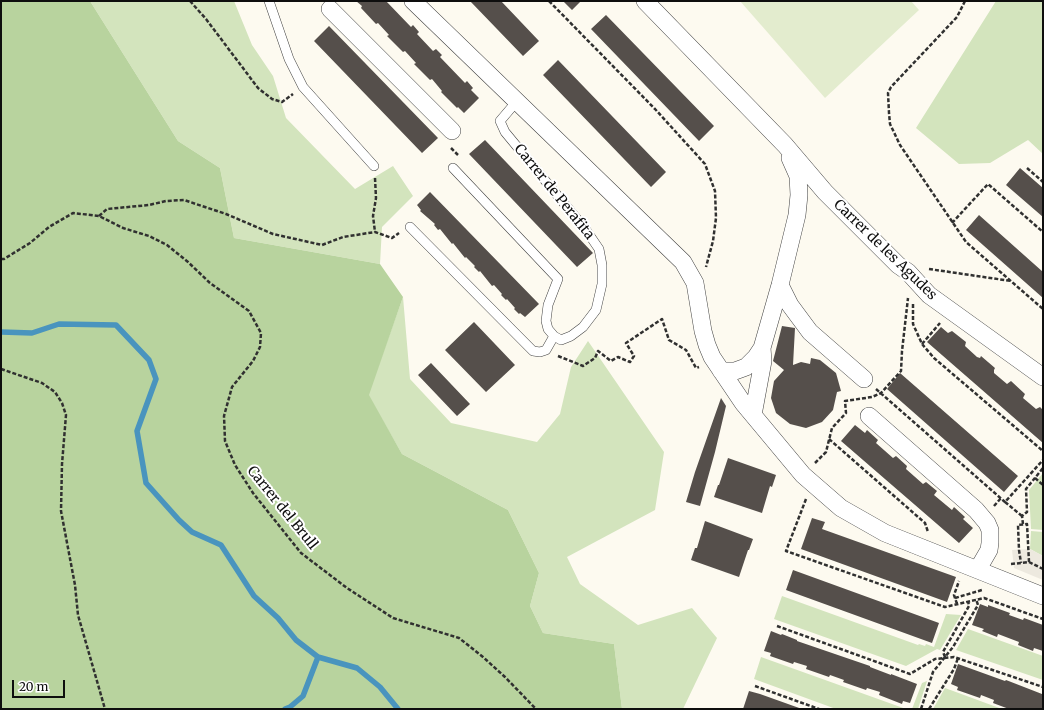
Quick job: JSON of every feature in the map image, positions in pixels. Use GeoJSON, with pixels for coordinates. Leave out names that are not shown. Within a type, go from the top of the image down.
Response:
{"type":"FeatureCollection","features":[{"type":"Feature","properties":{"kind":"street"},"geometry":{"type":"LineString","coordinates":[[413,1],[683,262],[695,283],[707,345],[712,356],[742,403],[803,475],[841,508],[886,533],[1043,596]]}},
{"type":"Feature","properties":{"kind":"street","name":"Carrer de les Agudes"},"geometry":{"type":"LineString","coordinates":[[645,1],[785,145],[825,192],[898,265],[908,272],[929,296],[1043,377]]}},
{"type":"Feature","properties":{"kind":"street"},"geometry":{"type":"LineString","coordinates":[[330,9],[452,131]]}},
{"type":"Feature","properties":{"kind":"street"},"geometry":{"type":"LineString","coordinates":[[721,371],[735,371],[746,367],[756,357],[762,348],[780,285],[797,215],[799,195],[798,176],[785,145]]}},
{"type":"Feature","properties":{"kind":"street"},"geometry":{"type":"LineString","coordinates":[[797,215],[812,196],[825,192]]}},
{"type":"Feature","properties":{"kind":"street"},"geometry":{"type":"LineString","coordinates":[[780,285],[790,305],[810,332],[864,379]]}},
{"type":"Feature","properties":{"kind":"street"},"geometry":{"type":"LineString","coordinates":[[753,415],[763,361],[762,348]]}},
{"type":"Feature","properties":{"kind":"street"},"geometry":{"type":"LineString","coordinates":[[869,416],[976,510],[987,523],[990,530],[989,550],[978,569]]}},
{"type":"Feature","properties":{"kind":"lane"},"geometry":{"type":"LineString","coordinates":[[269,1],[289,58],[303,87],[374,166]]}},
{"type":"Feature","properties":{"kind":"lane","name":"Carrer de Perafita"},"geometry":{"type":"LineString","coordinates":[[517,101],[500,121],[504,132],[586,230],[599,249],[602,265],[602,284],[596,310],[583,327],[571,336],[561,340],[554,336]]}},
{"type":"Feature","properties":{"kind":"lane"},"geometry":{"type":"LineString","coordinates":[[410,227],[533,351],[540,352],[546,350],[554,336],[548,329],[546,321],[548,305],[558,279],[453,168]]}},
{"type":"Feature","properties":{"kind":"path"},"geometry":{"type":"LineString","coordinates":[[190,1],[206,19],[258,88],[272,100],[282,102],[303,87]]}},
{"type":"Feature","properties":{"kind":"path"},"geometry":{"type":"LineString","coordinates":[[549,1],[655,108],[705,164],[715,191],[716,218],[713,241],[706,268]]}},
{"type":"Feature","properties":{"kind":"path"},"geometry":{"type":"LineString","coordinates":[[965,1],[957,17],[891,87],[888,93],[888,113],[890,124],[900,145],[966,242],[1043,309]]}},
{"type":"Feature","properties":{"kind":"path"},"geometry":{"type":"LineString","coordinates":[[374,166],[376,198],[373,216],[375,232]]}},
{"type":"Feature","properties":{"kind":"path"},"geometry":{"type":"LineString","coordinates":[[1027,168],[1043,182]]}},
{"type":"Feature","properties":{"kind":"path"},"geometry":{"type":"LineString","coordinates":[[952,223],[988,184],[1043,232]]}},
{"type":"Feature","properties":{"kind":"path"},"geometry":{"type":"LineString","coordinates":[[99,216],[107,209],[184,200],[226,214],[273,234],[322,244],[343,237],[375,232],[392,238],[410,227]]}},
{"type":"Feature","properties":{"kind":"path","name":"Carrer del Brull"},"geometry":{"type":"LineString","coordinates":[[1,259],[4,259],[30,243],[49,227],[73,213],[99,216],[123,228],[149,236],[167,245],[210,283],[248,311],[262,333],[260,347],[253,361],[232,387],[224,416],[225,441],[235,465],[253,493],[301,552],[347,588],[393,618],[459,638],[483,656],[536,709]]}},
{"type":"Feature","properties":{"kind":"path","name":"Carrer de les Agudes"},"geometry":{"type":"LineString","coordinates":[[924,269],[1011,281]]}},
{"type":"Feature","properties":{"kind":"path"},"geometry":{"type":"LineString","coordinates":[[812,467],[826,452],[832,428],[846,413],[845,401],[872,397],[881,393],[901,371],[908,295]]}},
{"type":"Feature","properties":{"kind":"path"},"geometry":{"type":"LineString","coordinates":[[913,301],[913,324],[922,344],[934,358],[1043,451]]}},
{"type":"Feature","properties":{"kind":"path"},"geometry":{"type":"LineString","coordinates":[[567,360],[584,366],[595,358],[598,351],[611,361],[618,357],[630,362],[634,356],[626,343],[662,319],[669,340],[686,350],[696,368]]}},
{"type":"Feature","properties":{"kind":"path"},"geometry":{"type":"LineString","coordinates":[[922,344],[941,322]]}},
{"type":"Feature","properties":{"kind":"path"},"geometry":{"type":"LineString","coordinates":[[1,369],[42,383],[55,392],[62,403],[66,415],[62,464],[61,511],[75,585],[78,615],[105,709]]}},
{"type":"Feature","properties":{"kind":"path"},"geometry":{"type":"LineString","coordinates":[[881,393],[1022,516]]}},
{"type":"Feature","properties":{"kind":"path"},"geometry":{"type":"LineString","coordinates":[[829,439],[926,523],[930,537]]}},
{"type":"Feature","properties":{"kind":"path"},"geometry":{"type":"LineString","coordinates":[[1005,502],[1043,460]]}},
{"type":"Feature","properties":{"kind":"path"},"geometry":{"type":"LineString","coordinates":[[1022,516],[1027,512],[1026,489],[1043,468]]}},
{"type":"Feature","properties":{"kind":"path"},"geometry":{"type":"LineString","coordinates":[[1035,478],[1043,485]]}},
{"type":"Feature","properties":{"kind":"path"},"geometry":{"type":"LineString","coordinates":[[806,497],[786,551],[945,607],[984,598],[1043,619]]}},
{"type":"Feature","properties":{"kind":"path"},"geometry":{"type":"LineString","coordinates":[[997,503],[1001,498]]}},
{"type":"Feature","properties":{"kind":"path"},"geometry":{"type":"LineString","coordinates":[[1022,516],[1022,524]]}},
{"type":"Feature","properties":{"kind":"path"},"geometry":{"type":"LineString","coordinates":[[1021,563],[1018,525],[1022,524],[1027,524],[1029,562]]}},
{"type":"Feature","properties":{"kind":"path"},"geometry":{"type":"LineString","coordinates":[[1007,565],[1029,562],[1043,569]]}},
{"type":"Feature","properties":{"kind":"path"},"geometry":{"type":"LineString","coordinates":[[957,604],[954,595],[960,579]]}},
{"type":"Feature","properties":{"kind":"path"},"geometry":{"type":"LineString","coordinates":[[955,598],[980,591]]}},
{"type":"Feature","properties":{"kind":"path"},"geometry":{"type":"LineString","coordinates":[[921,709],[933,672],[954,647],[978,605],[976,599]]}},
{"type":"Feature","properties":{"kind":"path"},"geometry":{"type":"LineString","coordinates":[[945,658],[943,652],[969,606],[968,601]]}},
{"type":"Feature","properties":{"kind":"path"},"geometry":{"type":"LineString","coordinates":[[777,626],[910,674],[935,659],[954,657],[1043,687]]}},
{"type":"Feature","properties":{"kind":"path"},"geometry":{"type":"LineString","coordinates":[[929,709],[954,668],[958,658]]}},
{"type":"Feature","properties":{"kind":"path"},"geometry":{"type":"LineString","coordinates":[[754,686],[819,709]]}},
{"type":"Feature","properties":{"kind":"green space"},"geometry":{"type":"Polygon","coordinates":[[[1,1],[90,1],[178,141],[220,168],[234,238],[380,264],[403,297],[369,395],[402,454],[508,510],[539,573],[530,606],[543,633],[614,644],[622,709],[1,709],[1,1]]]}},
{"type":"Feature","properties":{"kind":"green space"},"geometry":{"type":"Polygon","coordinates":[[[90,1],[234,1],[252,45],[273,76],[286,118],[355,189],[393,166],[413,196],[382,227],[380,264],[234,238],[220,168],[178,141],[90,1]]]}},
{"type":"Feature","properties":{"kind":"green space"},"geometry":{"type":"Polygon","coordinates":[[[740,1],[911,1],[919,10],[825,98],[740,1]]]}},
{"type":"Feature","properties":{"kind":"green space"},"geometry":{"type":"Polygon","coordinates":[[[996,1],[1043,1],[1043,154],[1028,140],[990,163],[959,164],[916,128],[996,1]]]}},
{"type":"Feature","properties":{"kind":"green space"},"geometry":{"type":"Polygon","coordinates":[[[403,297],[410,379],[451,423],[537,442],[560,414],[571,367],[588,341],[664,452],[655,510],[567,557],[580,584],[638,625],[692,608],[717,638],[683,709],[622,709],[614,644],[543,633],[530,606],[539,573],[508,510],[402,454],[368,395],[403,297]]]}},
{"type":"Feature","properties":{"kind":"green space"},"geometry":{"type":"Polygon","coordinates":[[[1043,473],[1043,530],[1031,529],[1029,490],[1043,473]]]}},
{"type":"Feature","properties":{"kind":"green space"},"geometry":{"type":"Polygon","coordinates":[[[1031,531],[1043,532],[1043,556],[1030,549],[1031,531]]]}},
{"type":"Feature","properties":{"kind":"green space"},"geometry":{"type":"Polygon","coordinates":[[[782,596],[918,645],[925,646],[926,644],[934,647],[946,614],[961,615],[940,650],[937,649],[906,666],[774,619],[782,596]]]}},
{"type":"Feature","properties":{"kind":"green space"},"geometry":{"type":"Polygon","coordinates":[[[968,629],[1043,656],[1043,680],[956,650],[968,629]]]}},
{"type":"Feature","properties":{"kind":"green space"},"geometry":{"type":"Polygon","coordinates":[[[761,657],[906,709],[836,709],[754,679],[761,657]]]}},
{"type":"Feature","properties":{"kind":"green space"},"geometry":{"type":"Polygon","coordinates":[[[927,681],[918,709],[912,709],[922,683],[927,681]]]}},
{"type":"Feature","properties":{"kind":"green space"},"geometry":{"type":"Polygon","coordinates":[[[945,688],[1002,709],[933,709],[945,688]]]}},
{"type":"Feature","properties":{"kind":"shaded area"},"geometry":{"type":"Polygon","coordinates":[[[1030,549],[1043,556],[1043,580],[1014,568],[1012,550],[1030,549]]]}},
{"type":"Feature","properties":{"kind":"building"},"geometry":{"type":"Polygon","coordinates":[[[356,1],[386,1],[411,27],[413,25],[419,32],[417,34],[433,51],[436,49],[442,55],[440,57],[465,83],[467,81],[473,88],[471,90],[479,98],[464,113],[458,107],[457,108],[441,92],[442,91],[432,79],[430,80],[414,64],[416,63],[405,51],[403,52],[387,36],[389,35],[378,23],[376,24],[361,8],[362,6],[356,1]]]}},
{"type":"Feature","properties":{"kind":"building"},"geometry":{"type":"Polygon","coordinates":[[[470,1],[501,1],[539,41],[523,56],[470,1]]]}},
{"type":"Feature","properties":{"kind":"building"},"geometry":{"type":"Polygon","coordinates":[[[563,1],[581,1],[572,10],[563,1]]]}},
{"type":"Feature","properties":{"kind":"building"},"geometry":{"type":"Polygon","coordinates":[[[606,15],[714,126],[699,141],[591,29],[606,15]]]}},
{"type":"Feature","properties":{"kind":"building"},"geometry":{"type":"Polygon","coordinates":[[[329,26],[438,138],[422,153],[314,41],[329,26]]]}},
{"type":"Feature","properties":{"kind":"building"},"geometry":{"type":"Polygon","coordinates":[[[558,60],[666,172],[651,187],[543,75],[558,60]]]}},
{"type":"Feature","properties":{"kind":"building"},"geometry":{"type":"Polygon","coordinates":[[[485,140],[593,253],[577,267],[469,154],[485,140]]]}},
{"type":"Feature","properties":{"kind":"building"},"geometry":{"type":"Polygon","coordinates":[[[1020,168],[1043,188],[1043,217],[1006,185],[1020,168]]]}},
{"type":"Feature","properties":{"kind":"building"},"geometry":{"type":"Polygon","coordinates":[[[430,192],[539,304],[525,317],[514,309],[515,308],[501,295],[502,294],[494,285],[492,286],[480,271],[479,272],[466,257],[465,258],[453,243],[452,244],[440,229],[438,230],[434,225],[435,224],[420,211],[421,210],[417,205],[430,192]]]}},
{"type":"Feature","properties":{"kind":"building"},"geometry":{"type":"Polygon","coordinates":[[[979,215],[1043,272],[1043,298],[966,230],[979,215]]]}},
{"type":"Feature","properties":{"kind":"building"},"geometry":{"type":"Polygon","coordinates":[[[474,322],[515,365],[486,392],[445,350],[474,322]]]}},
{"type":"Feature","properties":{"kind":"building"},"geometry":{"type":"Polygon","coordinates":[[[782,326],[795,328],[793,365],[801,362],[810,364],[811,358],[820,360],[836,373],[841,391],[837,392],[833,410],[822,422],[806,428],[790,424],[776,413],[771,398],[774,381],[784,370],[773,361],[782,326]]]}},
{"type":"Feature","properties":{"kind":"building"},"geometry":{"type":"Polygon","coordinates":[[[941,327],[948,333],[952,331],[966,342],[965,346],[977,357],[980,358],[981,356],[995,368],[994,373],[1007,384],[1011,381],[1025,394],[1023,398],[1036,409],[1040,407],[1043,410],[1043,443],[927,342],[941,327]]]}},
{"type":"Feature","properties":{"kind":"building"},"geometry":{"type":"Polygon","coordinates":[[[431,363],[470,404],[457,416],[418,375],[431,363]]]}},
{"type":"Feature","properties":{"kind":"building"},"geometry":{"type":"Polygon","coordinates":[[[900,373],[1018,476],[1004,492],[887,389],[900,373]]]}},
{"type":"Feature","properties":{"kind":"building"},"geometry":{"type":"Polygon","coordinates":[[[721,398],[726,406],[700,506],[686,502],[721,398]]]}},
{"type":"Feature","properties":{"kind":"building"},"geometry":{"type":"Polygon","coordinates":[[[855,425],[865,433],[867,430],[878,440],[876,443],[893,458],[896,456],[907,466],[906,469],[923,484],[926,482],[937,491],[934,495],[952,510],[954,507],[965,517],[963,519],[973,528],[959,543],[841,441],[855,425]]]}},
{"type":"Feature","properties":{"kind":"building"},"geometry":{"type":"Polygon","coordinates":[[[728,458],[776,475],[772,487],[770,486],[762,513],[714,497],[728,458]]]}},
{"type":"Feature","properties":{"kind":"building"},"geometry":{"type":"Polygon","coordinates":[[[812,518],[825,522],[822,529],[956,577],[947,602],[801,549],[812,518]]]}},
{"type":"Feature","properties":{"kind":"building"},"geometry":{"type":"Polygon","coordinates":[[[705,521],[753,539],[739,577],[691,560],[695,548],[697,548],[705,521]]]}},
{"type":"Feature","properties":{"kind":"building"},"geometry":{"type":"Polygon","coordinates":[[[793,570],[939,623],[932,643],[786,590],[793,570]]]}},
{"type":"Feature","properties":{"kind":"building"},"geometry":{"type":"Polygon","coordinates":[[[980,604],[988,607],[988,605],[1010,613],[1009,615],[1023,620],[1024,618],[1043,625],[1043,651],[1034,648],[1033,651],[1018,645],[1019,642],[998,634],[997,637],[982,631],[984,629],[972,625],[980,604]]]}},
{"type":"Feature","properties":{"kind":"building"},"geometry":{"type":"Polygon","coordinates":[[[771,631],[917,684],[910,703],[903,701],[902,704],[879,695],[880,692],[867,688],[866,690],[843,682],[844,680],[830,675],[829,677],[806,669],[807,666],[794,662],[793,664],[770,656],[771,653],[764,651],[771,631]]]}},
{"type":"Feature","properties":{"kind":"building"},"geometry":{"type":"Polygon","coordinates":[[[958,664],[1042,694],[1043,692],[1043,709],[1009,709],[993,703],[994,700],[981,695],[980,698],[957,690],[958,687],[951,684],[958,664]]]}},
{"type":"Feature","properties":{"kind":"building"},"geometry":{"type":"Polygon","coordinates":[[[749,691],[760,694],[802,709],[743,709],[749,691]]]}},
{"type":"Feature","properties":{"kind":"waterway"},"geometry":{"type":"LineString","coordinates":[[1,332],[32,333],[59,324],[116,325],[149,360],[156,379],[137,431],[146,483],[179,520],[192,532],[221,545],[254,596],[278,618],[296,640],[318,657],[357,668],[380,687],[398,709]]}},
{"type":"Feature","properties":{"kind":"waterway"},"geometry":{"type":"LineString","coordinates":[[285,709],[290,707],[303,696],[318,657]]}}]}
